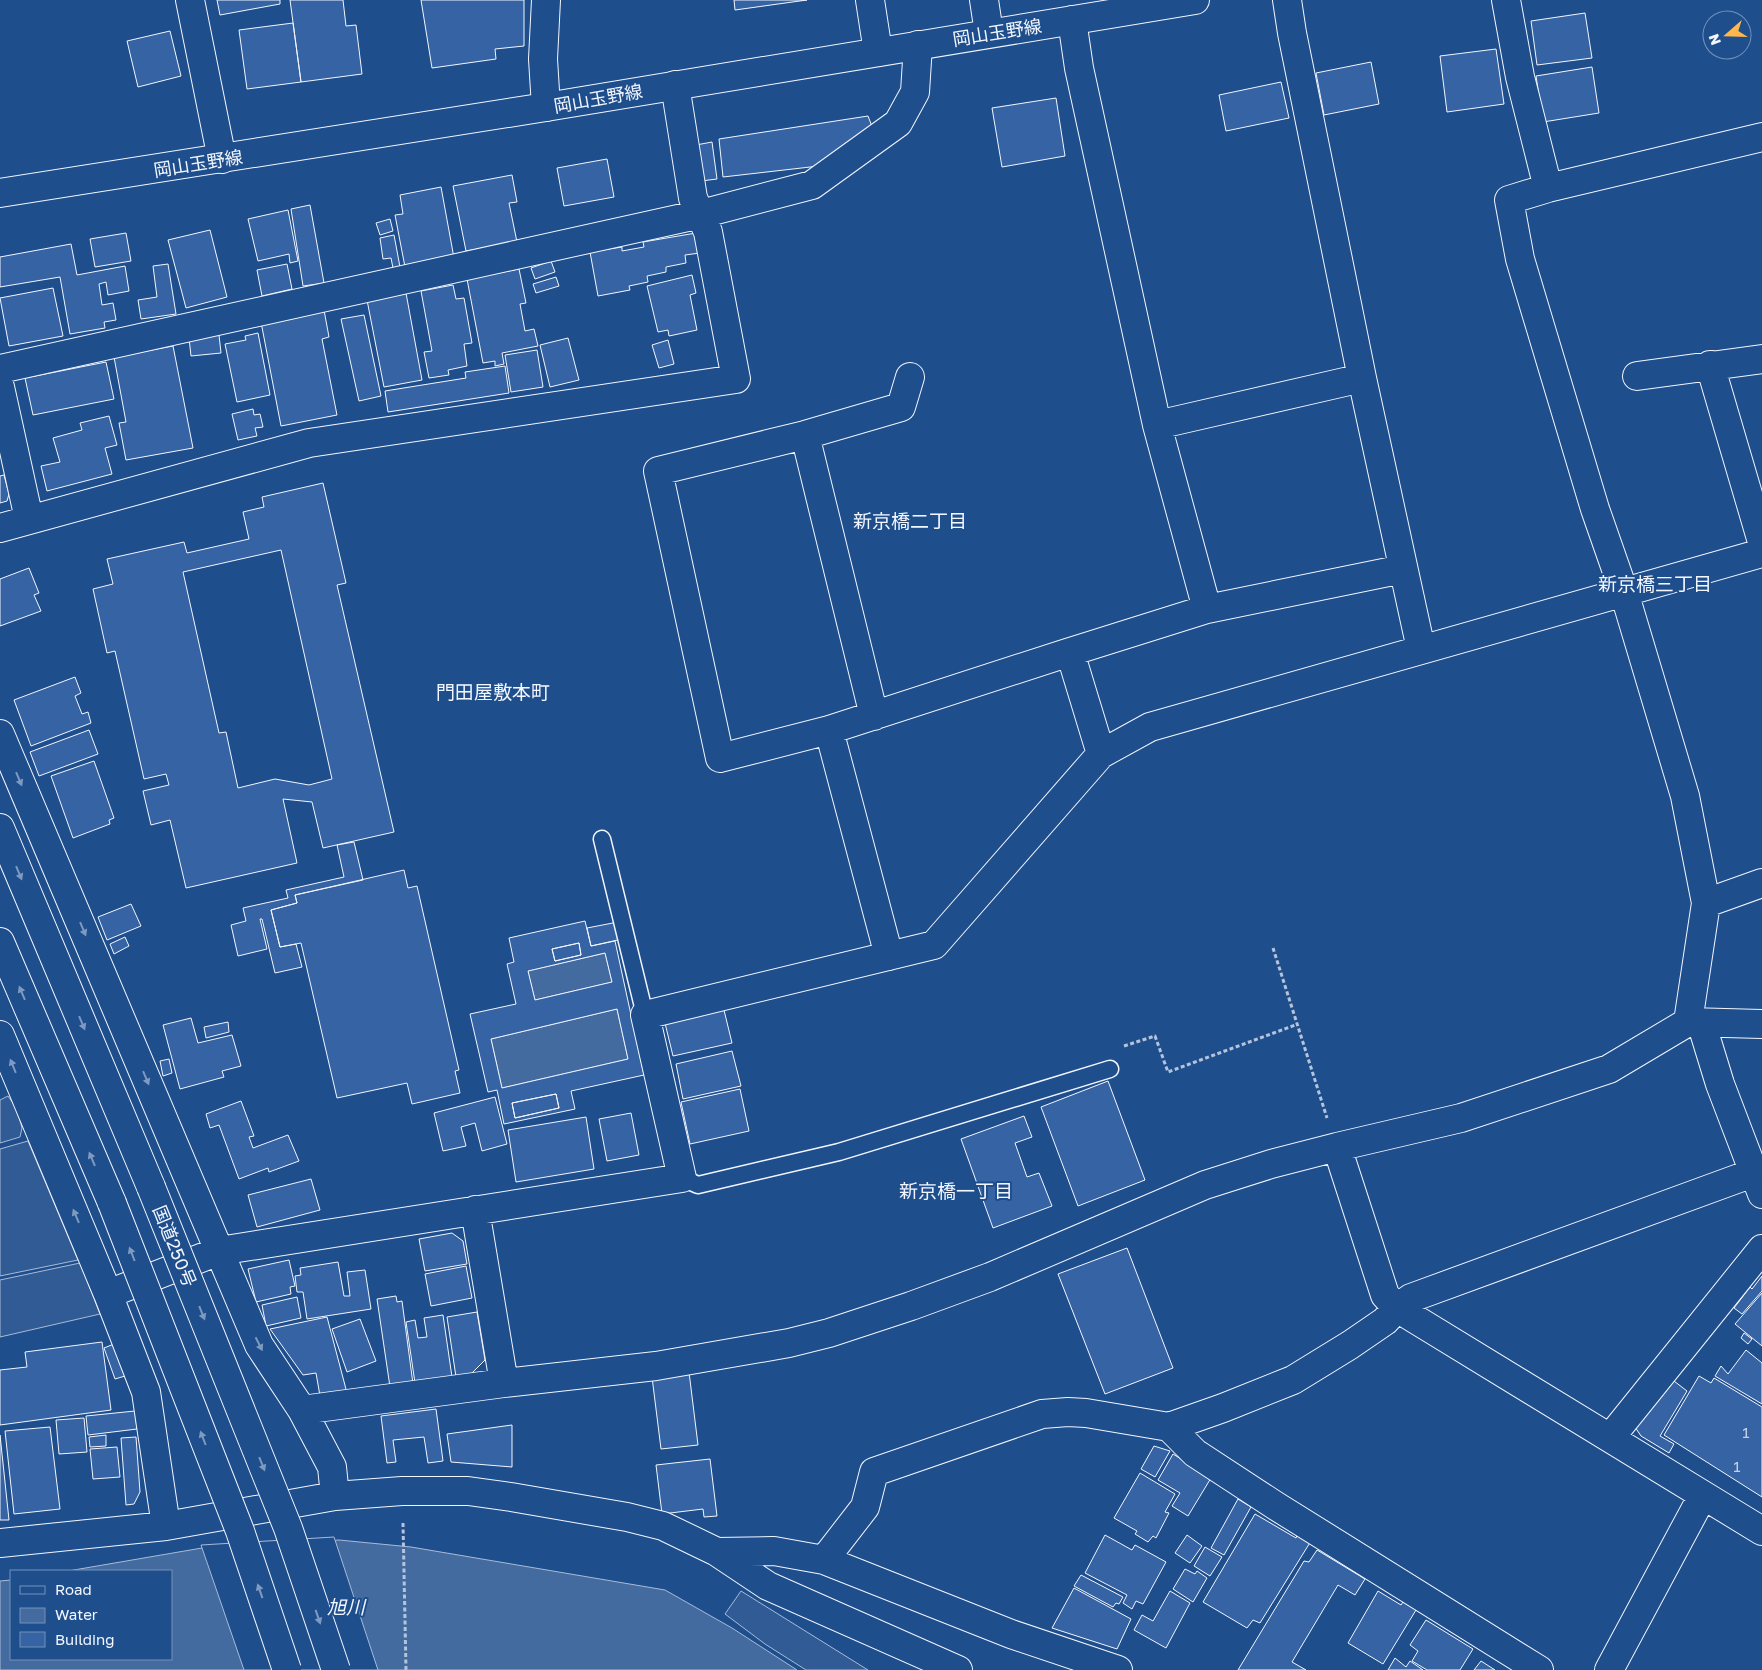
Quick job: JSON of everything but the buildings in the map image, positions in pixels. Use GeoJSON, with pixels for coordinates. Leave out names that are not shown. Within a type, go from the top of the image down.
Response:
{"type":"FeatureCollection","features":[{"type":"Feature","properties":{"kind":"main road"},"geometry":{"type":"LineString","coordinates":[[190,0],[222,159]]}},
{"type":"Feature","properties":{"kind":"main road"},"geometry":{"type":"LineString","coordinates":[[546,0],[543,60],[546,107]]}},
{"type":"Feature","properties":{"kind":"main road"},"geometry":{"type":"LineString","coordinates":[[870,0],[878,52]]}},
{"type":"Feature","properties":{"kind":"main road"},"geometry":{"type":"LineString","coordinates":[[984,0],[989,33]]}},
{"type":"Feature","properties":{"kind":"main road","name":"岡山玉野線"},"geometry":{"type":"LineString","coordinates":[[0,193],[546,107],[1195,0]]}},
{"type":"Feature","properties":{"kind":"main road"},"geometry":{"type":"LineString","coordinates":[[1287,0],[1294,43],[1362,378],[1421,650]]}},
{"type":"Feature","properties":{"kind":"main road"},"geometry":{"type":"LineString","coordinates":[[1506,0],[1520,76],[1548,188]]}},
{"type":"Feature","properties":{"kind":"main road"},"geometry":{"type":"LineString","coordinates":[[1072,20],[1079,68],[1157,425],[1206,609]]}},
{"type":"Feature","properties":{"kind":"main road"},"geometry":{"type":"LineString","coordinates":[[0,369],[701,214],[812,185],[898,123],[915,92],[918,45]]}},
{"type":"Feature","properties":{"kind":"main road"},"geometry":{"type":"LineString","coordinates":[[0,528],[309,442],[736,379],[708,232],[693,198],[674,85]]}},
{"type":"Feature","properties":{"kind":"main road"},"geometry":{"type":"LineString","coordinates":[[824,1560],[865,1507],[874,1472],[1042,1414],[1086,1413],[1168,1427],[1223,1408],[1293,1380],[1378,1326],[1411,1298],[1756,1169],[1694,1022],[1706,903],[1685,796],[1624,592],[1595,509],[1520,259],[1509,200],[1548,188],[1762,137]]}},
{"type":"Feature","properties":{"kind":"main road"},"geometry":{"type":"LineString","coordinates":[[1637,376],[1762,359]]}},
{"type":"Feature","properties":{"kind":"main road"},"geometry":{"type":"LineString","coordinates":[[1710,366],[1762,542]]}},
{"type":"Feature","properties":{"kind":"main road"},"geometry":{"type":"LineString","coordinates":[[910,377],[901,407],[805,435],[658,471],[720,758],[829,730],[1206,609],[1403,569]]}},
{"type":"Feature","properties":{"kind":"main road"},"geometry":{"type":"LineString","coordinates":[[1157,425],[1362,378]]}},
{"type":"Feature","properties":{"kind":"main road"},"geometry":{"type":"LineString","coordinates":[[0,387],[29,520]]}},
{"type":"Feature","properties":{"kind":"main road"},"geometry":{"type":"LineString","coordinates":[[805,435],[874,716]]}},
{"type":"Feature","properties":{"kind":"main road"},"geometry":{"type":"LineString","coordinates":[[108,1294],[219,1251],[682,1178],[645,1015],[934,945],[1101,754],[1150,727],[1762,553]]}},
{"type":"Feature","properties":{"kind":"main road"},"geometry":{"type":"LineString","coordinates":[[1070,652],[1101,754]]}},
{"type":"Feature","properties":{"kind":"main road"},"geometry":{"type":"LineString","coordinates":[[829,730],[889,956]]}},
{"type":"Feature","properties":{"kind":"main road"},"geometry":{"type":"LineString","coordinates":[[0,734],[259,1345],[302,1410],[332,1467],[334,1496]]}},
{"type":"Feature","properties":{"kind":"main road","name":"国道250号"},"geometry":{"type":"LineString","coordinates":[[0,828],[151,1187],[288,1528],[336,1670]]}},
{"type":"Feature","properties":{"kind":"main road"},"geometry":{"type":"LineString","coordinates":[[1706,903],[1762,883]]}},
{"type":"Feature","properties":{"kind":"main road"},"geometry":{"type":"LineString","coordinates":[[0,942],[112,1203],[240,1531],[287,1670]]}},
{"type":"Feature","properties":{"kind":"main road"},"geometry":{"type":"LineString","coordinates":[[302,1410],[504,1383],[656,1366],[790,1343],[829,1333],[990,1277],[1205,1185],[1271,1164],[1461,1118],[1609,1069],[1694,1022],[1762,1024]]}},
{"type":"Feature","properties":{"kind":"main road"},"geometry":{"type":"LineString","coordinates":[[0,1035],[108,1294],[146,1392],[166,1526]]}},
{"type":"Feature","properties":{"kind":"main road"},"geometry":{"type":"LineString","coordinates":[[1336,1147],[1385,1295],[1397,1308],[1762,1531]]}},
{"type":"Feature","properties":{"kind":"main road"},"geometry":{"type":"LineString","coordinates":[[475,1210],[504,1383]]}},
{"type":"Feature","properties":{"kind":"main road"},"geometry":{"type":"LineString","coordinates":[[1610,1438],[1762,1249]]}},
{"type":"Feature","properties":{"kind":"main road"},"geometry":{"type":"LineString","coordinates":[[1168,1427],[1195,1453],[1276,1506],[1539,1670]]}},
{"type":"Feature","properties":{"kind":"main road"},"geometry":{"type":"LineString","coordinates":[[0,1542],[166,1526],[334,1496],[402,1491],[468,1491],[628,1517],[663,1526],[717,1552],[768,1586],[958,1670]]}},
{"type":"Feature","properties":{"kind":"main road"},"geometry":{"type":"LineString","coordinates":[[1609,1670],[1703,1495]]}},
{"type":"Feature","properties":{"kind":"main road"},"geometry":{"type":"LineString","coordinates":[[717,1552],[774,1551],[824,1560],[1011,1634],[1118,1670]]}},
{"type":"Feature","properties":{"kind":"lane"},"geometry":{"type":"LineString","coordinates":[[602,839],[645,1015]]}},
{"type":"Feature","properties":{"kind":"lane"},"geometry":{"type":"LineString","coordinates":[[682,1178],[698,1185],[839,1152],[1110,1069]]}},
{"type":"Feature","properties":{"kind":"path"},"geometry":{"type":"LineString","coordinates":[[1273,948],[1336,1147]]}},
{"type":"Feature","properties":{"kind":"path"},"geometry":{"type":"LineString","coordinates":[[1110,1069],[1106,1053],[1155,1036],[1168,1072],[1298,1024]]}},
{"type":"Feature","properties":{"kind":"path"},"geometry":{"type":"LineString","coordinates":[[403,1515],[406,1670]]}},
{"type":"Feature","properties":{"kind":"shaded area"},"geometry":{"type":"Polygon","coordinates":[[[8,1096],[17,1109],[22,1128],[20,1137],[0,1143],[0,1100],[8,1096]]]}},
{"type":"Feature","properties":{"kind":"shaded area"},"geometry":{"type":"Polygon","coordinates":[[[28,1141],[78,1260],[0,1276],[0,1149],[28,1141]]]}},
{"type":"Feature","properties":{"kind":"shaded area"},"geometry":{"type":"Polygon","coordinates":[[[80,1263],[100,1314],[0,1337],[0,1280],[80,1263]]]}},
{"type":"Feature","properties":{"kind":"shaded area"},"geometry":{"type":"Polygon","coordinates":[[[741,1591],[868,1670],[806,1670],[765,1644],[725,1614],[741,1591]]]}},
{"type":"Feature","properties":{"kind":"water"},"geometry":{"type":"Polygon","coordinates":[[[605,953],[612,982],[535,1000],[528,971],[605,953]]]}},
{"type":"Feature","properties":{"kind":"water"},"geometry":{"type":"Polygon","coordinates":[[[617,1009],[628,1059],[502,1088],[491,1039],[617,1009]]]}},
{"type":"Feature","properties":{"kind":"water","name":"旭川"},"geometry":{"type":"Polygon","coordinates":[[[339,1540],[411,1547],[665,1590],[732,1628],[797,1670],[0,1670],[0,1581],[10,1580],[10,1660],[172,1660],[172,1570],[74,1570],[202,1548],[339,1540]]]}},
{"type":"Feature","properties":{"kind":"pier"},"geometry":{"type":"Polygon","coordinates":[[[334,1537],[378,1670],[244,1670],[201,1545],[334,1537]]]}},
{"type":"Feature","properties":{"kind":"district","name":"新京橋二丁目"},"geometry":{"type":"Point","coordinates":[910,520]}},
{"type":"Feature","properties":{"kind":"district","name":"新京橋三丁目"},"geometry":{"type":"Point","coordinates":[1655,583]}},
{"type":"Feature","properties":{"kind":"district","name":"門田屋敷本町"},"geometry":{"type":"Point","coordinates":[493,691]}},
{"type":"Feature","properties":{"kind":"district","name":"新京橋一丁目"},"geometry":{"type":"Point","coordinates":[956,1190]}}]}
